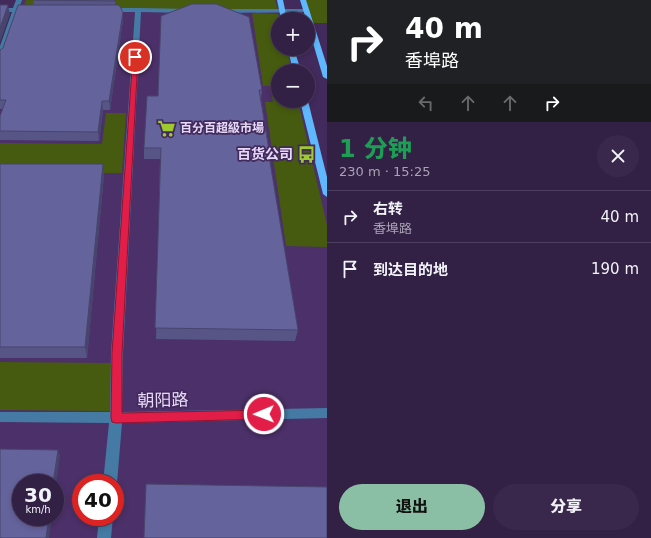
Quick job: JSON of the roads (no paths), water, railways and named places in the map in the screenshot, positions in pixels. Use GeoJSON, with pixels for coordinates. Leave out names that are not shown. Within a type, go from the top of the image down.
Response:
{"type":"FeatureCollection","features":[{"type":"Feature","properties":{"kind":"main road"},"geometry":{"type":"LineString","coordinates":[[280,0],[282,12]]}},
{"type":"Feature","properties":{"kind":"main road"},"geometry":{"type":"LineString","coordinates":[[303,0],[307,12]]}},
{"type":"Feature","properties":{"kind":"main road"},"geometry":{"type":"LineString","coordinates":[[315,38],[327,77]]}},
{"type":"Feature","properties":{"kind":"main road"},"geometry":{"type":"LineString","coordinates":[[306,108],[327,194]]}},
{"type":"Feature","properties":{"kind":"street"},"geometry":{"type":"LineString","coordinates":[[0,56],[19,0]]}},
{"type":"Feature","properties":{"kind":"street"},"geometry":{"type":"LineString","coordinates":[[0,10],[38,10]]}},
{"type":"Feature","properties":{"kind":"street"},"geometry":{"type":"LineString","coordinates":[[99,10],[196,11]]}},
{"type":"Feature","properties":{"kind":"street"},"geometry":{"type":"LineString","coordinates":[[111,474],[116,418],[117,353],[138,10]]}},
{"type":"Feature","properties":{"kind":"street"},"geometry":{"type":"LineString","coordinates":[[212,11],[282,12]]}},
{"type":"Feature","properties":{"kind":"street","name":"朝阳路"},"geometry":{"type":"LineString","coordinates":[[0,417],[116,418],[327,413]]}},
{"type":"Feature","properties":{"kind":"street"},"geometry":{"type":"LineString","coordinates":[[104,538],[105,526]]}},
{"type":"Feature","properties":{"kind":"place","name":"百分百超級市場"},"geometry":{"type":"Point","coordinates":[167,128]}},
{"type":"Feature","properties":{"kind":"place","name":"百货公司"},"geometry":{"type":"Point","coordinates":[306,154]}}]}
